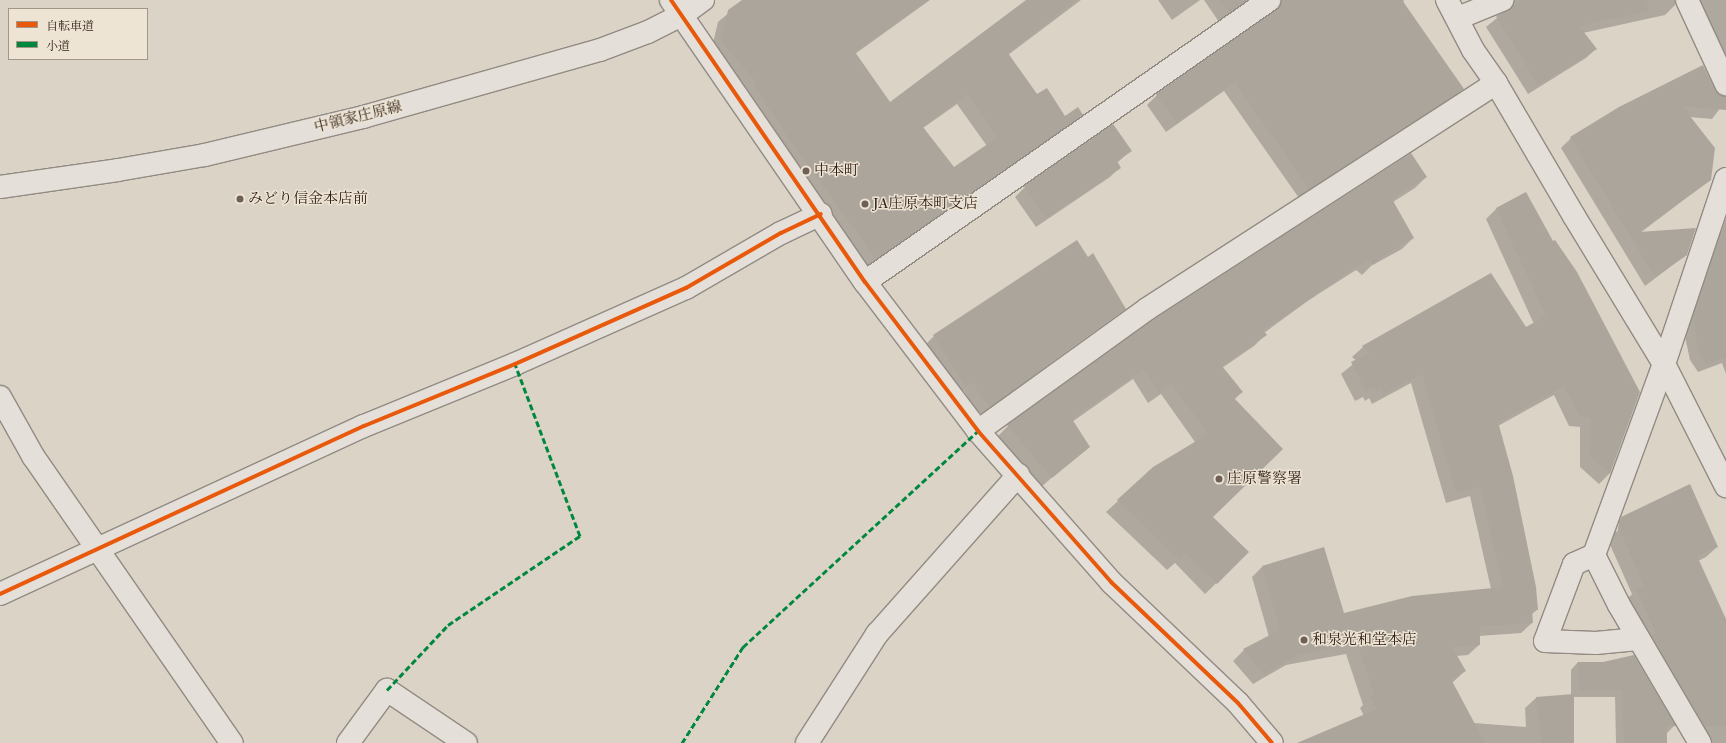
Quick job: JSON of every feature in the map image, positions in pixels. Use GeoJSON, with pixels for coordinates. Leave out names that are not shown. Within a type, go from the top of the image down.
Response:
{"type":"FeatureCollection","features":[{"type":"Feature","properties":{"kind":"street","name":"中領家庄原線"},"geometry":{"type":"LineString","coordinates":[[0,187],[118,170],[205,155],[363,117],[600,50],[648,32],[677,7],[702,0]]}},
{"type":"Feature","properties":{"kind":"street"},"geometry":{"type":"LineString","coordinates":[[865,282],[1269,0]]}},
{"type":"Feature","properties":{"kind":"street"},"geometry":{"type":"LineString","coordinates":[[1447,0],[1458,18],[1473,50],[1496,83],[1574,216],[1664,364],[1726,486]]}},
{"type":"Feature","properties":{"kind":"street"},"geometry":{"type":"LineString","coordinates":[[1458,18],[1502,0]]}},
{"type":"Feature","properties":{"kind":"street"},"geometry":{"type":"LineString","coordinates":[[1687,0],[1726,84]]}},
{"type":"Feature","properties":{"kind":"street"},"geometry":{"type":"LineString","coordinates":[[677,7],[756,126],[821,214],[865,282],[978,431],[1111,582],[1238,703],[1272,743]]}},
{"type":"Feature","properties":{"kind":"street"},"geometry":{"type":"LineString","coordinates":[[978,431],[1147,309],[1496,83]]}},
{"type":"Feature","properties":{"kind":"street"},"geometry":{"type":"LineString","coordinates":[[1638,639],[1596,643],[1545,641],[1574,564],[1594,555],[1664,364],[1726,179]]}},
{"type":"Feature","properties":{"kind":"street"},"geometry":{"type":"LineString","coordinates":[[0,594],[99,550],[364,426],[515,364],[686,288],[781,233],[821,214]]}},
{"type":"Feature","properties":{"kind":"street"},"geometry":{"type":"LineString","coordinates":[[0,397],[33,456],[232,743]]}},
{"type":"Feature","properties":{"kind":"street"},"geometry":{"type":"LineString","coordinates":[[807,743],[878,634],[1018,475]]}},
{"type":"Feature","properties":{"kind":"street"},"geometry":{"type":"LineString","coordinates":[[1594,555],[1638,639],[1700,743]]}},
{"type":"Feature","properties":{"kind":"street"},"geometry":{"type":"LineString","coordinates":[[348,743],[387,690],[466,743]]}},
{"type":"Feature","properties":{"kind":"building"},"geometry":{"type":"Polygon","coordinates":[[[742,0],[929,0],[855,52],[890,102],[1026,0],[1076,0],[1008,53],[1037,94],[1047,88],[1065,116],[1078,107],[1083,115],[876,259],[787,136],[754,86],[757,84],[721,40],[728,10],[742,0]],[[968,94],[923,127],[954,167],[998,137],[968,94]]]}},
{"type":"Feature","properties":{"kind":"building"},"geometry":{"type":"Polygon","coordinates":[[[1221,0],[1247,0],[1229,12],[1221,0]]]}},
{"type":"Feature","properties":{"kind":"building"},"geometry":{"type":"Polygon","coordinates":[[[1281,0],[1402,0],[1464,89],[1309,189],[1235,82],[1176,123],[1156,94],[1276,10],[1281,0]]]}},
{"type":"Feature","properties":{"kind":"building"},"geometry":{"type":"Polygon","coordinates":[[[1520,0],[1647,0],[1648,11],[1579,26],[1597,49],[1538,85],[1496,16],[1507,11],[1520,0]]]}},
{"type":"Feature","properties":{"kind":"building"},"geometry":{"type":"Polygon","coordinates":[[[1703,65],[1715,90],[1726,96],[1726,110],[1682,106],[1715,148],[1711,180],[1639,232],[1696,228],[1687,255],[1655,277],[1570,137],[1619,107],[1703,65]]]}},
{"type":"Feature","properties":{"kind":"building"},"geometry":{"type":"Polygon","coordinates":[[[1113,124],[1132,151],[1117,161],[1121,168],[1046,218],[1024,186],[1113,124]]]}},
{"type":"Feature","properties":{"kind":"building"},"geometry":{"type":"Polygon","coordinates":[[[1411,153],[1427,177],[1392,199],[1414,238],[1383,256],[1374,264],[1367,260],[1313,295],[1315,296],[1263,330],[1267,335],[1222,366],[1243,392],[1234,398],[1283,449],[1213,517],[1249,552],[1217,584],[1186,553],[1179,559],[1117,500],[1153,467],[1208,434],[1172,384],[1159,392],[1144,369],[1072,419],[1090,447],[1052,478],[1007,425],[1154,319],[1411,153]]]}},
{"type":"Feature","properties":{"kind":"building"},"geometry":{"type":"Polygon","coordinates":[[[1526,192],[1553,241],[1555,240],[1577,272],[1640,392],[1610,474],[1590,456],[1591,417],[1580,416],[1564,386],[1498,422],[1513,476],[1536,587],[1538,610],[1532,610],[1533,623],[1480,626],[1480,645],[1452,647],[1466,671],[1451,679],[1485,743],[1297,743],[1377,709],[1370,697],[1374,695],[1357,644],[1298,655],[1264,674],[1243,649],[1280,630],[1262,566],[1324,547],[1344,613],[1412,596],[1503,587],[1480,486],[1456,493],[1422,374],[1383,394],[1380,388],[1376,391],[1374,387],[1366,391],[1351,362],[1370,353],[1362,346],[1491,273],[1526,327],[1546,316],[1496,208],[1526,192]]]}},
{"type":"Feature","properties":{"kind":"building"},"geometry":{"type":"Polygon","coordinates":[[[1726,218],[1726,357],[1707,364],[1698,351],[1693,316],[1726,218]]]}},
{"type":"Feature","properties":{"kind":"building"},"geometry":{"type":"Polygon","coordinates":[[[1077,240],[1088,257],[1093,253],[1126,309],[991,406],[987,404],[972,382],[966,386],[933,335],[1077,240]]]}},
{"type":"Feature","properties":{"kind":"building"},"geometry":{"type":"Polygon","coordinates":[[[1690,484],[1718,547],[1697,556],[1726,619],[1726,726],[1705,726],[1652,636],[1656,634],[1636,588],[1644,585],[1618,527],[1621,517],[1690,484]]]}},
{"type":"Feature","properties":{"kind":"building"},"geometry":{"type":"Polygon","coordinates":[[[1634,655],[1676,726],[1667,726],[1667,743],[1624,743],[1622,690],[1579,690],[1578,662],[1603,662],[1634,655]]]}},
{"type":"Feature","properties":{"kind":"building"},"geometry":{"type":"Polygon","coordinates":[[[1574,694],[1574,743],[1542,743],[1536,697],[1574,694]]]}},
{"type":"Feature","properties":{"kind":"marked path"},"geometry":{"type":"LineString","coordinates":[[387,690],[448,625],[580,536],[515,364]]}},
{"type":"Feature","properties":{"kind":"marked path"},"geometry":{"type":"LineString","coordinates":[[682,743],[743,647],[978,431]]}},
{"type":"Feature","properties":{"kind":"cycle path"},"geometry":{"type":"LineString","coordinates":[[671,0],[865,282],[978,431],[1111,582],[1238,703],[1272,743]]}},
{"type":"Feature","properties":{"kind":"cycle path"},"geometry":{"type":"LineString","coordinates":[[0,594],[364,426],[515,364],[686,288],[781,233],[821,214]]}},
{"type":"Feature","properties":{"kind":"place","name":"中本町"},"geometry":{"type":"Point","coordinates":[806,171]}},
{"type":"Feature","properties":{"kind":"place","name":"みどり信金本店前"},"geometry":{"type":"Point","coordinates":[240,199]}},
{"type":"Feature","properties":{"kind":"place","name":"JA庄原本町支店"},"geometry":{"type":"Point","coordinates":[865,204]}},
{"type":"Feature","properties":{"kind":"place","name":"庄原警察署"},"geometry":{"type":"Point","coordinates":[1219,479]}},
{"type":"Feature","properties":{"kind":"place","name":"和泉光和堂本店"},"geometry":{"type":"Point","coordinates":[1304,640]}}]}
